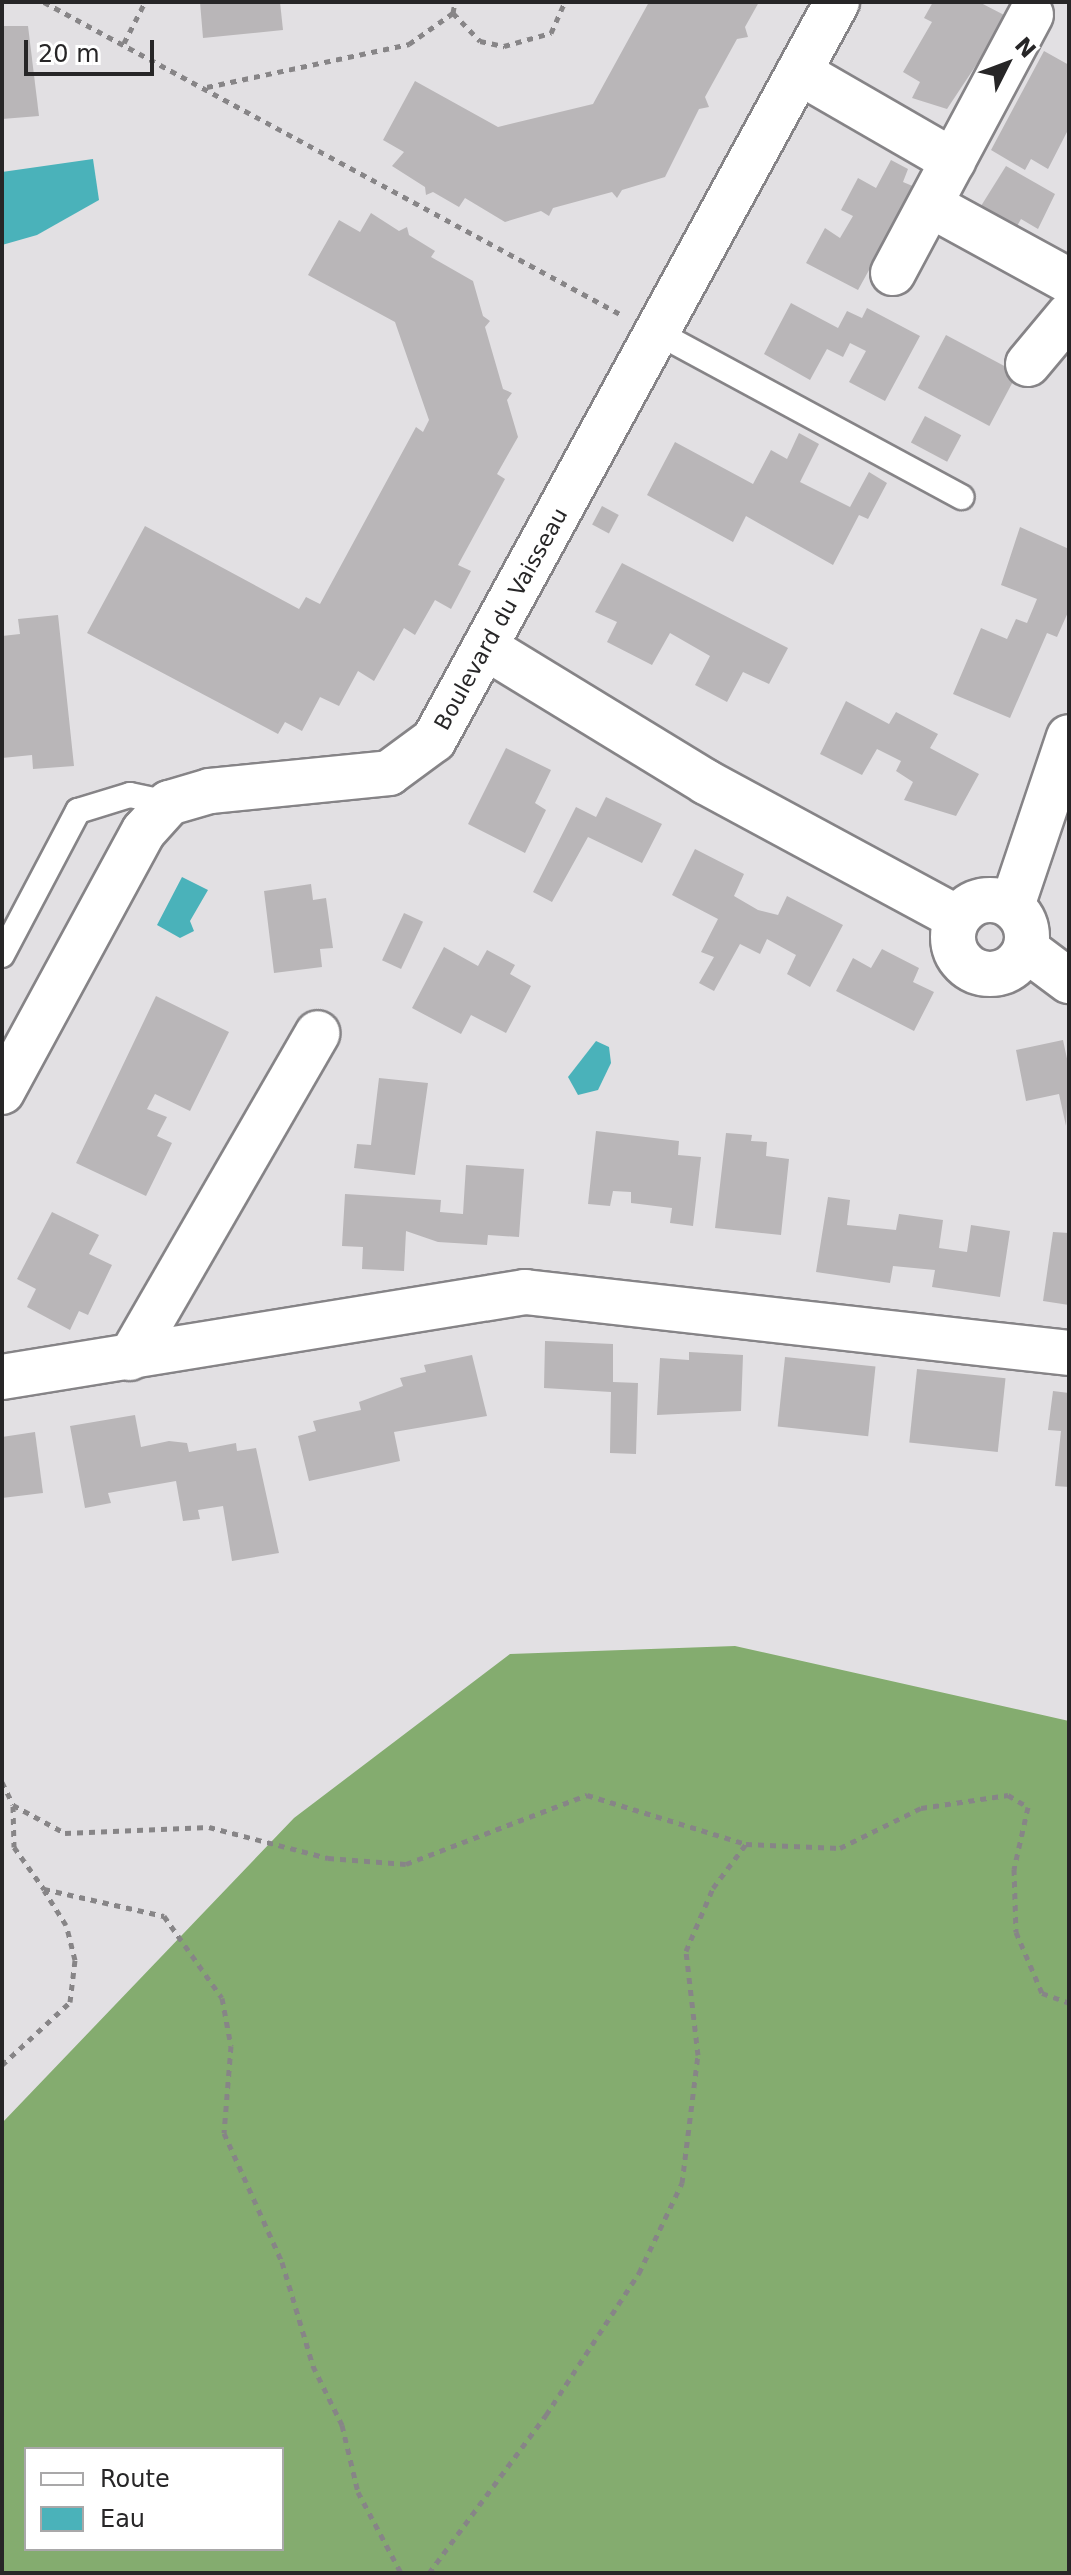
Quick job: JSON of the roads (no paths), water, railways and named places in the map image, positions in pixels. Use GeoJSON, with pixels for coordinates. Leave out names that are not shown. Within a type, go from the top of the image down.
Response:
{"type":"FeatureCollection","features":[{"type":"Feature","properties":{"kind":"street","name":"Boulevard du Vaisseau"},"geometry":{"type":"LineString","coordinates":[[169,803],[210,791],[389,773],[434,740],[837,2]]}},
{"type":"Feature","properties":{"kind":"street"},"geometry":{"type":"LineString","coordinates":[[893,273],[932,206],[1031,15]]}},
{"type":"Feature","properties":{"kind":"street"},"geometry":{"type":"LineString","coordinates":[[799,72],[953,161]]}},
{"type":"Feature","properties":{"kind":"street"},"geometry":{"type":"LineString","coordinates":[[932,206],[1069,281]]}},
{"type":"Feature","properties":{"kind":"street"},"geometry":{"type":"LineString","coordinates":[[1028,364],[1069,315]]}},
{"type":"Feature","properties":{"kind":"street"},"geometry":{"type":"LineString","coordinates":[[485,647],[706,782],[958,918]]}},
{"type":"Feature","properties":{"kind":"street"},"geometry":{"type":"LineString","coordinates":[[1012,906],[1069,737]]}},
{"type":"Feature","properties":{"kind":"street"},"geometry":{"type":"LineString","coordinates":[[2,1092],[144,831],[169,803]]}},
{"type":"Feature","properties":{"kind":"street"},"geometry":{"type":"LineString","coordinates":[[983,900],[1012,906],[1027,929],[1026,949],[1006,970],[975,970],[958,956],[958,918],[983,900]]}},
{"type":"Feature","properties":{"kind":"street"},"geometry":{"type":"LineString","coordinates":[[1026,949],[1069,981]]}},
{"type":"Feature","properties":{"kind":"street"},"geometry":{"type":"LineString","coordinates":[[130,1358],[318,1033]]}},
{"type":"Feature","properties":{"kind":"street"},"geometry":{"type":"LineString","coordinates":[[2,1377],[525,1292],[1069,1353]]}},
{"type":"Feature","properties":{"kind":"lane"},"geometry":{"type":"LineString","coordinates":[[658,333],[961,497]]}},
{"type":"Feature","properties":{"kind":"lane"},"geometry":{"type":"LineString","coordinates":[[2,955],[78,811],[130,795],[169,803]]}},
{"type":"Feature","properties":{"kind":"water"},"geometry":{"type":"Polygon","coordinates":[[[93,159],[99,200],[37,235],[2,245],[2,172],[93,159]]]}},
{"type":"Feature","properties":{"kind":"water"},"geometry":{"type":"Polygon","coordinates":[[[182,877],[208,890],[190,921],[194,931],[180,938],[157,925],[182,877]]]}},
{"type":"Feature","properties":{"kind":"water"},"geometry":{"type":"Polygon","coordinates":[[[596,1041],[609,1047],[611,1063],[598,1090],[578,1095],[568,1077],[596,1041]]]}}]}
